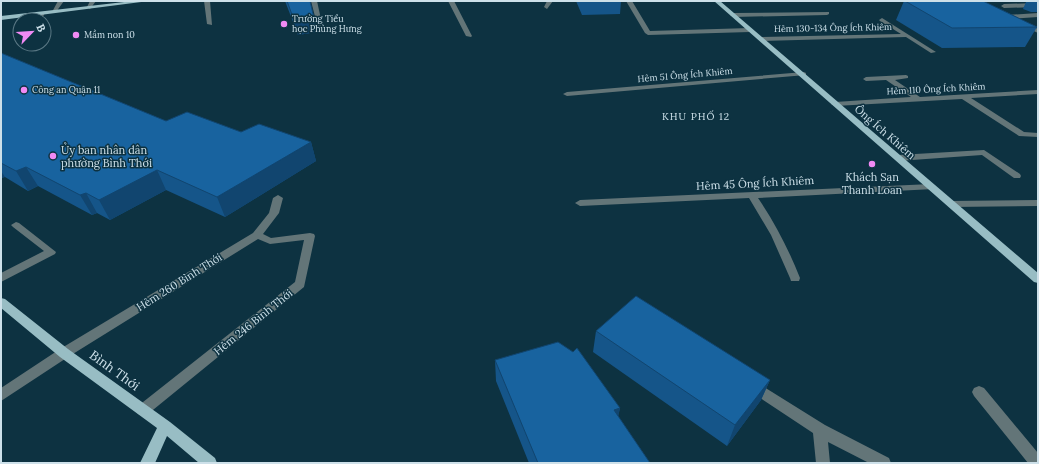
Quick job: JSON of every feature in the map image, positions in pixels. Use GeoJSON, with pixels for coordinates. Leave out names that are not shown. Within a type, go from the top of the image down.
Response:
{"type":"FeatureCollection","features":[{"type":"Feature","properties":{"kind":"main road"},"geometry":{"type":"LineString","coordinates":[[48,12],[146,1]]}},
{"type":"Feature","properties":{"kind":"main road","name":"Ông Ích Khiêm"},"geometry":{"type":"LineString","coordinates":[[717,1],[804,74],[835,104],[1038,279]]}},
{"type":"Feature","properties":{"kind":"main road"},"geometry":{"type":"LineString","coordinates":[[1,18],[12,17]]}},
{"type":"Feature","properties":{"kind":"main road","name":"Bình Thới"},"geometry":{"type":"LineString","coordinates":[[1,302],[64,353],[166,426],[210,463]]}},
{"type":"Feature","properties":{"kind":"main road"},"geometry":{"type":"LineString","coordinates":[[147,463],[166,426]]}},
{"type":"Feature","properties":{"kind":"street"},"geometry":{"type":"LineString","coordinates":[[54,11],[61,1]]}},
{"type":"Feature","properties":{"kind":"street"},"geometry":{"type":"LineString","coordinates":[[90,7],[93,1]]}},
{"type":"Feature","properties":{"kind":"street"},"geometry":{"type":"LineString","coordinates":[[207,1],[210,24]]}},
{"type":"Feature","properties":{"kind":"street"},"geometry":{"type":"LineString","coordinates":[[314,1],[322,32]]}},
{"type":"Feature","properties":{"kind":"street"},"geometry":{"type":"LineString","coordinates":[[451,1],[469,36]]}},
{"type":"Feature","properties":{"kind":"street"},"geometry":{"type":"LineString","coordinates":[[547,7],[550,1]]}},
{"type":"Feature","properties":{"kind":"street"},"geometry":{"type":"LineString","coordinates":[[629,1],[648,33],[750,30]]}},
{"type":"Feature","properties":{"kind":"street"},"geometry":{"type":"LineString","coordinates":[[1004,6],[1038,5]]}},
{"type":"Feature","properties":{"kind":"street"},"geometry":{"type":"LineString","coordinates":[[733,15],[827,13]]}},
{"type":"Feature","properties":{"kind":"street"},"geometry":{"type":"LineString","coordinates":[[999,14],[1038,31]]}},
{"type":"Feature","properties":{"kind":"street"},"geometry":{"type":"LineString","coordinates":[[1006,17],[1038,15]]}},
{"type":"Feature","properties":{"kind":"street"},"geometry":{"type":"LineString","coordinates":[[882,20],[904,36],[934,52]]}},
{"type":"Feature","properties":{"kind":"street","name":"Hẻm 130-134 Ông Ích Khiêm"},"geometry":{"type":"LineString","coordinates":[[762,39],[904,36]]}},
{"type":"Feature","properties":{"kind":"street","name":"Hẻm 51 Ông Ích Khiêm"},"geometry":{"type":"LineString","coordinates":[[567,94],[804,74]]}},
{"type":"Feature","properties":{"kind":"street"},"geometry":{"type":"LineString","coordinates":[[866,78],[906,77]]}},
{"type":"Feature","properties":{"kind":"street"},"geometry":{"type":"LineString","coordinates":[[888,78],[918,99]]}},
{"type":"Feature","properties":{"kind":"street","name":"Hẻm 110 Ông Ích Khiêm"},"geometry":{"type":"LineString","coordinates":[[835,104],[1038,92]]}},
{"type":"Feature","properties":{"kind":"street"},"geometry":{"type":"LineString","coordinates":[[963,96],[1022,134],[1038,135]]}},
{"type":"Feature","properties":{"kind":"street"},"geometry":{"type":"LineString","coordinates":[[898,158],[984,152],[1017,176]]}},
{"type":"Feature","properties":{"kind":"street","name":"Hẻm 45 Ông Ích Khiêm"},"geometry":{"type":"LineString","coordinates":[[580,203],[931,187]]}},
{"type":"Feature","properties":{"kind":"street"},"geometry":{"type":"LineString","coordinates":[[752,195],[772,225],[785,250],[795,278]]}},
{"type":"Feature","properties":{"kind":"street","name":"Hẻm 260 Bình Thới"},"geometry":{"type":"LineString","coordinates":[[1,395],[64,353],[257,235],[274,213],[278,198]]}},
{"type":"Feature","properties":{"kind":"street"},"geometry":{"type":"LineString","coordinates":[[951,204],[1038,203]]}},
{"type":"Feature","properties":{"kind":"street"},"geometry":{"type":"LineString","coordinates":[[1,278],[51,252],[16,225]]}},
{"type":"Feature","properties":{"kind":"street","name":"Hẻm 246 Bình Thới"},"geometry":{"type":"LineString","coordinates":[[144,410],[300,284],[310,236],[270,241],[257,235]]}},
{"type":"Feature","properties":{"kind":"street"},"geometry":{"type":"LineString","coordinates":[[740,378],[820,430],[884,463]]}},
{"type":"Feature","properties":{"kind":"street"},"geometry":{"type":"LineString","coordinates":[[979,392],[1037,463]]}},
{"type":"Feature","properties":{"kind":"street"},"geometry":{"type":"LineString","coordinates":[[820,430],[823,463]]}},
{"type":"Feature","properties":{"kind":"building"},"geometry":{"type":"Polygon","coordinates":[[[287,1],[310,1],[314,18],[294,20],[287,1]]]}},
{"type":"Feature","properties":{"kind":"building"},"geometry":{"type":"Polygon","coordinates":[[[905,1],[983,1],[1037,27],[952,28],[905,1]]]}},
{"type":"Feature","properties":{"kind":"building"},"geometry":{"type":"Polygon","coordinates":[[[1,53],[166,121],[187,112],[241,132],[259,124],[311,142],[217,197],[157,170],[99,200],[86,193],[80,195],[26,167],[16,171],[1,163],[1,53]]]}},
{"type":"Feature","properties":{"kind":"building"},"geometry":{"type":"Polygon","coordinates":[[[636,296],[770,380],[735,425],[596,331],[636,296]]]}},
{"type":"Feature","properties":{"kind":"building"},"geometry":{"type":"Polygon","coordinates":[[[558,342],[573,352],[577,348],[620,408],[614,410],[650,463],[538,463],[495,360],[558,342]]]}},
{"type":"Feature","properties":{"kind":"place","name":"Trường Tiểu học Phùng Hưng"},"geometry":{"type":"Point","coordinates":[284,24]}},
{"type":"Feature","properties":{"kind":"place","name":"Mầm non 10"},"geometry":{"type":"Point","coordinates":[76,35]}},
{"type":"Feature","properties":{"kind":"place","name":"Công an Quận 11"},"geometry":{"type":"Point","coordinates":[24,90]}},
{"type":"Feature","properties":{"kind":"place","name":"Ủy ban nhân dân phường Bình Thới"},"geometry":{"type":"Point","coordinates":[53,156]}},
{"type":"Feature","properties":{"kind":"place","name":"Khách Sạn Thanh Loan"},"geometry":{"type":"Point","coordinates":[872,164]}},
{"type":"Feature","properties":{"kind":"district","name":"KHU PHỐ 12"},"geometry":{"type":"Point","coordinates":[696,116]}}]}
